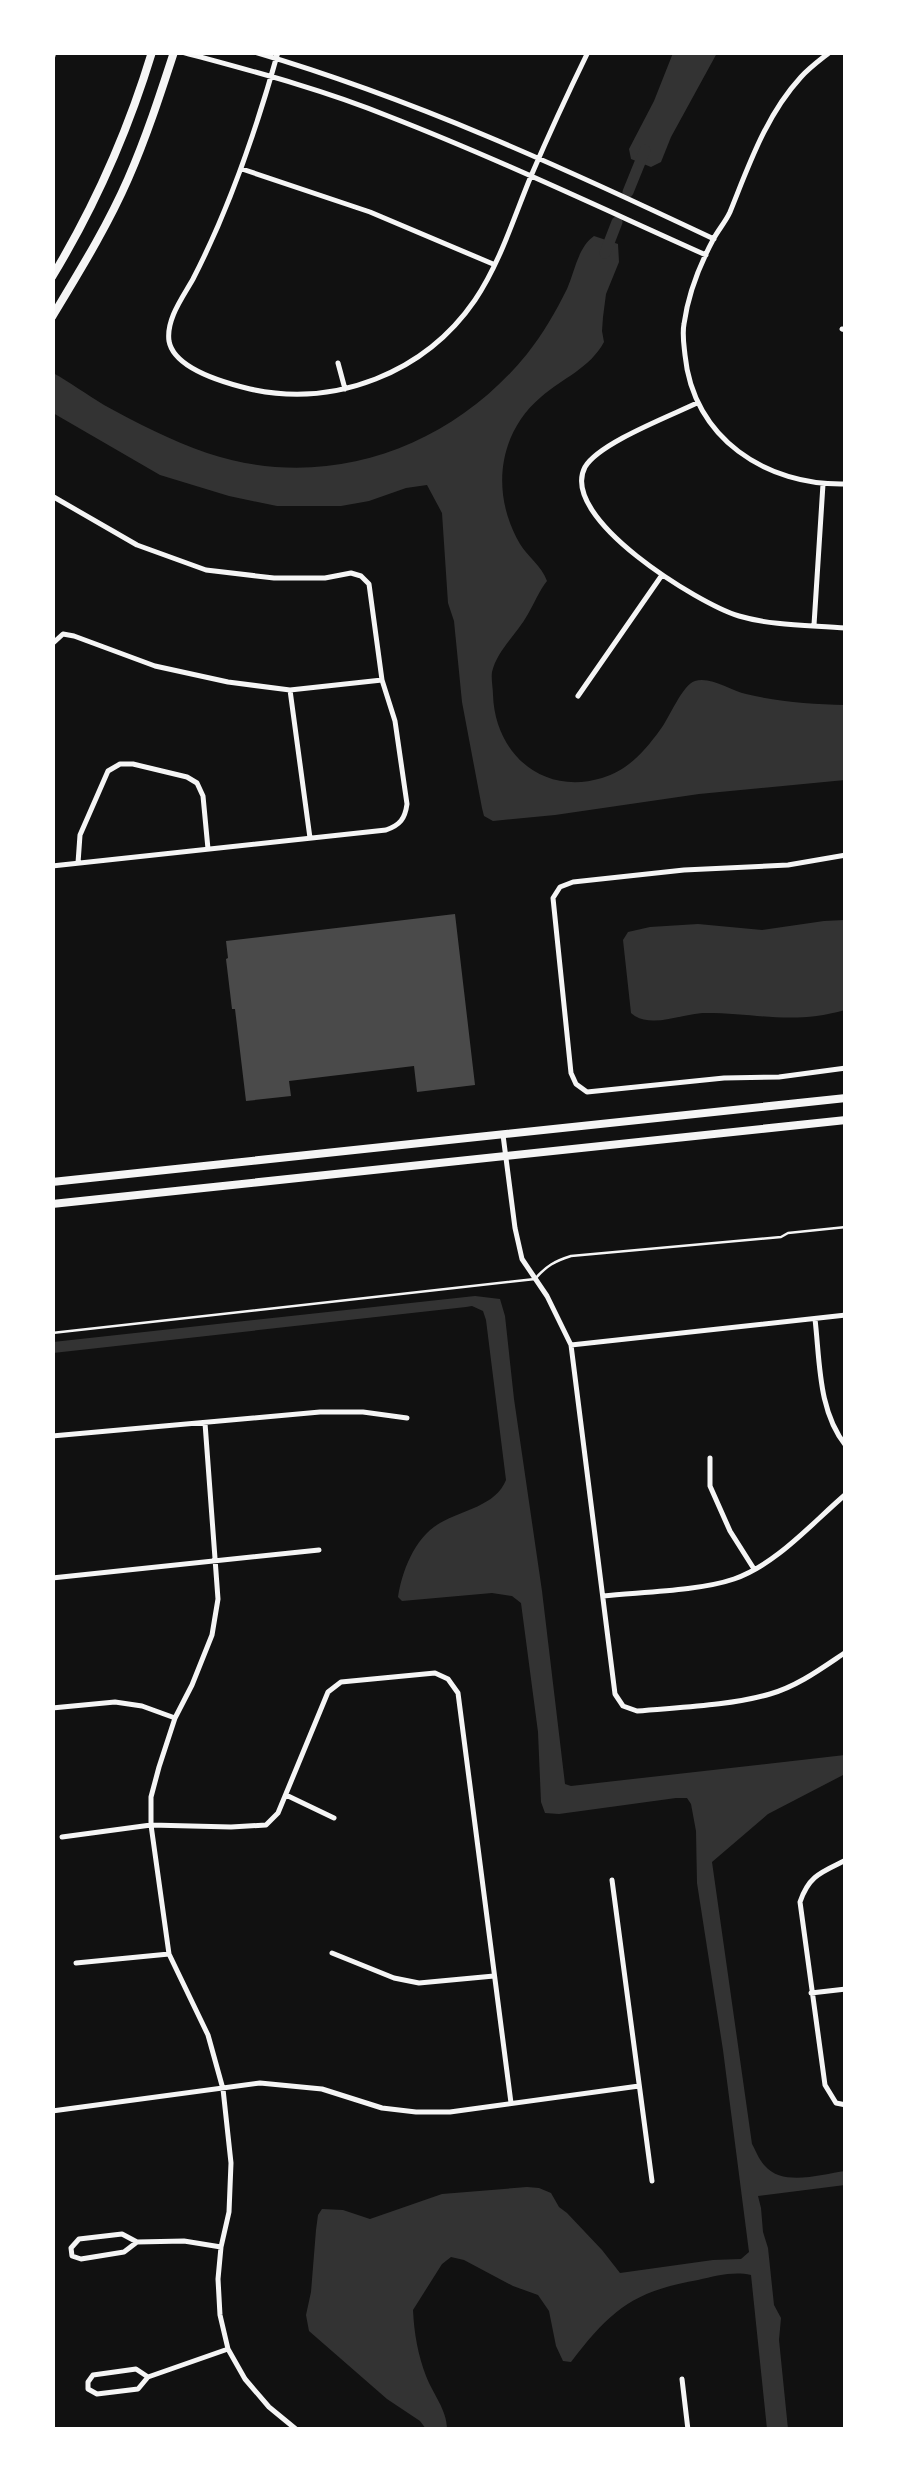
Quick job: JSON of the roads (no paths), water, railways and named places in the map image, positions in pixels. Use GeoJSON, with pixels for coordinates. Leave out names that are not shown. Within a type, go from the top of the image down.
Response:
{"type":"FeatureCollection","features":[{"type":"Feature","properties":{"kind":"main road"},"geometry":{"type":"LineString","coordinates":[[52,277],[108,171],[152,52]]}},
{"type":"Feature","properties":{"kind":"main road"},"geometry":{"type":"LineString","coordinates":[[52,317],[116,205],[152,119],[174,52]]}},
{"type":"Feature","properties":{"kind":"main road"},"geometry":{"type":"LineString","coordinates":[[52,1182],[846,1098]]}},
{"type":"Feature","properties":{"kind":"main road"},"geometry":{"type":"LineString","coordinates":[[52,1204],[846,1120]]}},
{"type":"Feature","properties":{"kind":"street"},"geometry":{"type":"LineString","coordinates":[[182,52],[386,115],[706,256]]}},
{"type":"Feature","properties":{"kind":"street"},"geometry":{"type":"LineString","coordinates":[[254,52],[277,56],[394,98],[540,157],[714,238]]}},
{"type":"Feature","properties":{"kind":"street"},"geometry":{"type":"LineString","coordinates":[[277,56],[242,169],[208,250],[170,323],[169,342],[181,362],[212,378],[252,390],[296,395],[345,389],[382,379],[416,360],[447,332],[474,300],[493,264],[588,52]]}},
{"type":"Feature","properties":{"kind":"street"},"geometry":{"type":"LineString","coordinates":[[830,52],[802,76],[757,144],[727,218],[706,256],[682,328],[686,372],[697,403],[715,430],[741,456],[779,475],[823,484],[846,484]]}},
{"type":"Feature","properties":{"kind":"street"},"geometry":{"type":"LineString","coordinates":[[242,169],[370,212],[493,264]]}},
{"type":"Feature","properties":{"kind":"street"},"geometry":{"type":"LineString","coordinates":[[338,362],[345,389]]}},
{"type":"Feature","properties":{"kind":"street"},"geometry":{"type":"LineString","coordinates":[[697,403],[606,446],[592,458],[582,471],[586,502],[633,555],[704,601],[740,616],[846,628]]}},
{"type":"Feature","properties":{"kind":"street"},"geometry":{"type":"LineString","coordinates":[[814,626],[823,484]]}},
{"type":"Feature","properties":{"kind":"street"},"geometry":{"type":"LineString","coordinates":[[52,496],[137,544],[206,570],[274,578],[325,578],[352,573],[361,576],[369,584],[382,680],[395,721],[407,804],[406,816],[397,826],[386,830],[52,866]]}},
{"type":"Feature","properties":{"kind":"street"},"geometry":{"type":"LineString","coordinates":[[578,696],[662,576]]}},
{"type":"Feature","properties":{"kind":"street"},"geometry":{"type":"LineString","coordinates":[[52,644],[63,634],[74,636],[155,666],[290,690],[382,680]]}},
{"type":"Feature","properties":{"kind":"street"},"geometry":{"type":"LineString","coordinates":[[290,690],[310,838]]}},
{"type":"Feature","properties":{"kind":"street"},"geometry":{"type":"LineString","coordinates":[[78,864],[80,835],[108,771],[120,764],[187,777],[198,783],[208,849]]}},
{"type":"Feature","properties":{"kind":"street"},"geometry":{"type":"LineString","coordinates":[[846,855],[788,865],[684,870],[573,882],[560,888],[553,898],[571,1073],[576,1084],[587,1092],[846,1068]]}},
{"type":"Feature","properties":{"kind":"street"},"geometry":{"type":"LineString","coordinates":[[503,1134],[514,1228],[522,1259],[571,1345],[615,1694],[623,1706],[637,1711],[744,1700],[773,1693],[806,1678],[846,1652]]}},
{"type":"Feature","properties":{"kind":"street"},"geometry":{"type":"LineString","coordinates":[[571,1345],[846,1316]]}},
{"type":"Feature","properties":{"kind":"street"},"geometry":{"type":"LineString","coordinates":[[815,1319],[826,1410],[832,1428],[846,1446]]}},
{"type":"Feature","properties":{"kind":"street"},"geometry":{"type":"LineString","coordinates":[[52,1436],[320,1412],[407,1418]]}},
{"type":"Feature","properties":{"kind":"street"},"geometry":{"type":"LineString","coordinates":[[205,1423],[218,1599],[212,1634],[175,1718],[151,1796],[152,1824],[169,1954],[208,2035],[223,2089],[231,2163],[229,2212],[218,2279],[220,2315],[228,2349],[245,2379],[269,2407],[297,2430]]}},
{"type":"Feature","properties":{"kind":"street"},"geometry":{"type":"LineString","coordinates":[[710,1458],[710,1486],[730,1531],[754,1570]]}},
{"type":"Feature","properties":{"kind":"street"},"geometry":{"type":"LineString","coordinates":[[603,1596],[712,1584],[754,1570],[846,1494]]}},
{"type":"Feature","properties":{"kind":"street"},"geometry":{"type":"LineString","coordinates":[[52,1578],[319,1550]]}},
{"type":"Feature","properties":{"kind":"street"},"geometry":{"type":"LineString","coordinates":[[62,1837],[152,1824],[231,1828],[266,1825],[278,1813],[328,1692],[340,1682],[436,1673],[448,1680],[458,1693],[511,2103]]}},
{"type":"Feature","properties":{"kind":"street"},"geometry":{"type":"LineString","coordinates":[[52,1708],[115,1702],[142,1706],[175,1718]]}},
{"type":"Feature","properties":{"kind":"street"},"geometry":{"type":"LineString","coordinates":[[286,1795],[334,1818]]}},
{"type":"Feature","properties":{"kind":"street"},"geometry":{"type":"LineString","coordinates":[[846,1860],[814,1876],[804,1888],[800,1902],[825,2086],[836,2103],[846,2106]]}},
{"type":"Feature","properties":{"kind":"street"},"geometry":{"type":"LineString","coordinates":[[612,1880],[652,2181]]}},
{"type":"Feature","properties":{"kind":"street"},"geometry":{"type":"LineString","coordinates":[[332,1953],[394,1978],[420,1982],[494,1976]]}},
{"type":"Feature","properties":{"kind":"street"},"geometry":{"type":"LineString","coordinates":[[76,1963],[169,1954]]}},
{"type":"Feature","properties":{"kind":"street"},"geometry":{"type":"LineString","coordinates":[[811,1993],[846,1989]]}},
{"type":"Feature","properties":{"kind":"street"},"geometry":{"type":"LineString","coordinates":[[52,2111],[260,2083],[322,2088],[382,2108],[416,2112],[450,2112],[639,2086]]}},
{"type":"Feature","properties":{"kind":"street"},"geometry":{"type":"LineString","coordinates":[[136,2242],[124,2252],[81,2259],[72,2256],[71,2248],[80,2239],[122,2234],[136,2242],[184,2241],[221,2248]]}},
{"type":"Feature","properties":{"kind":"street"},"geometry":{"type":"LineString","coordinates":[[148,2378],[136,2370],[94,2375],[88,2389],[97,2394],[138,2389],[148,2378],[228,2349]]}},
{"type":"Feature","properties":{"kind":"street"},"geometry":{"type":"LineString","coordinates":[[682,2379],[688,2430]]}},
{"type":"Feature","properties":{"kind":"lane"},"geometry":{"type":"LineString","coordinates":[[52,1333],[536,1279],[544,1268],[571,1256],[781,1237],[846,1227]]}},
{"type":"Feature","properties":{"kind":"waterway"},"geometry":{"type":"LineString","coordinates":[[628,192],[645,150]]}},
{"type":"Feature","properties":{"kind":"waterway"},"geometry":{"type":"LineString","coordinates":[[605,253],[617,222]]}}]}
